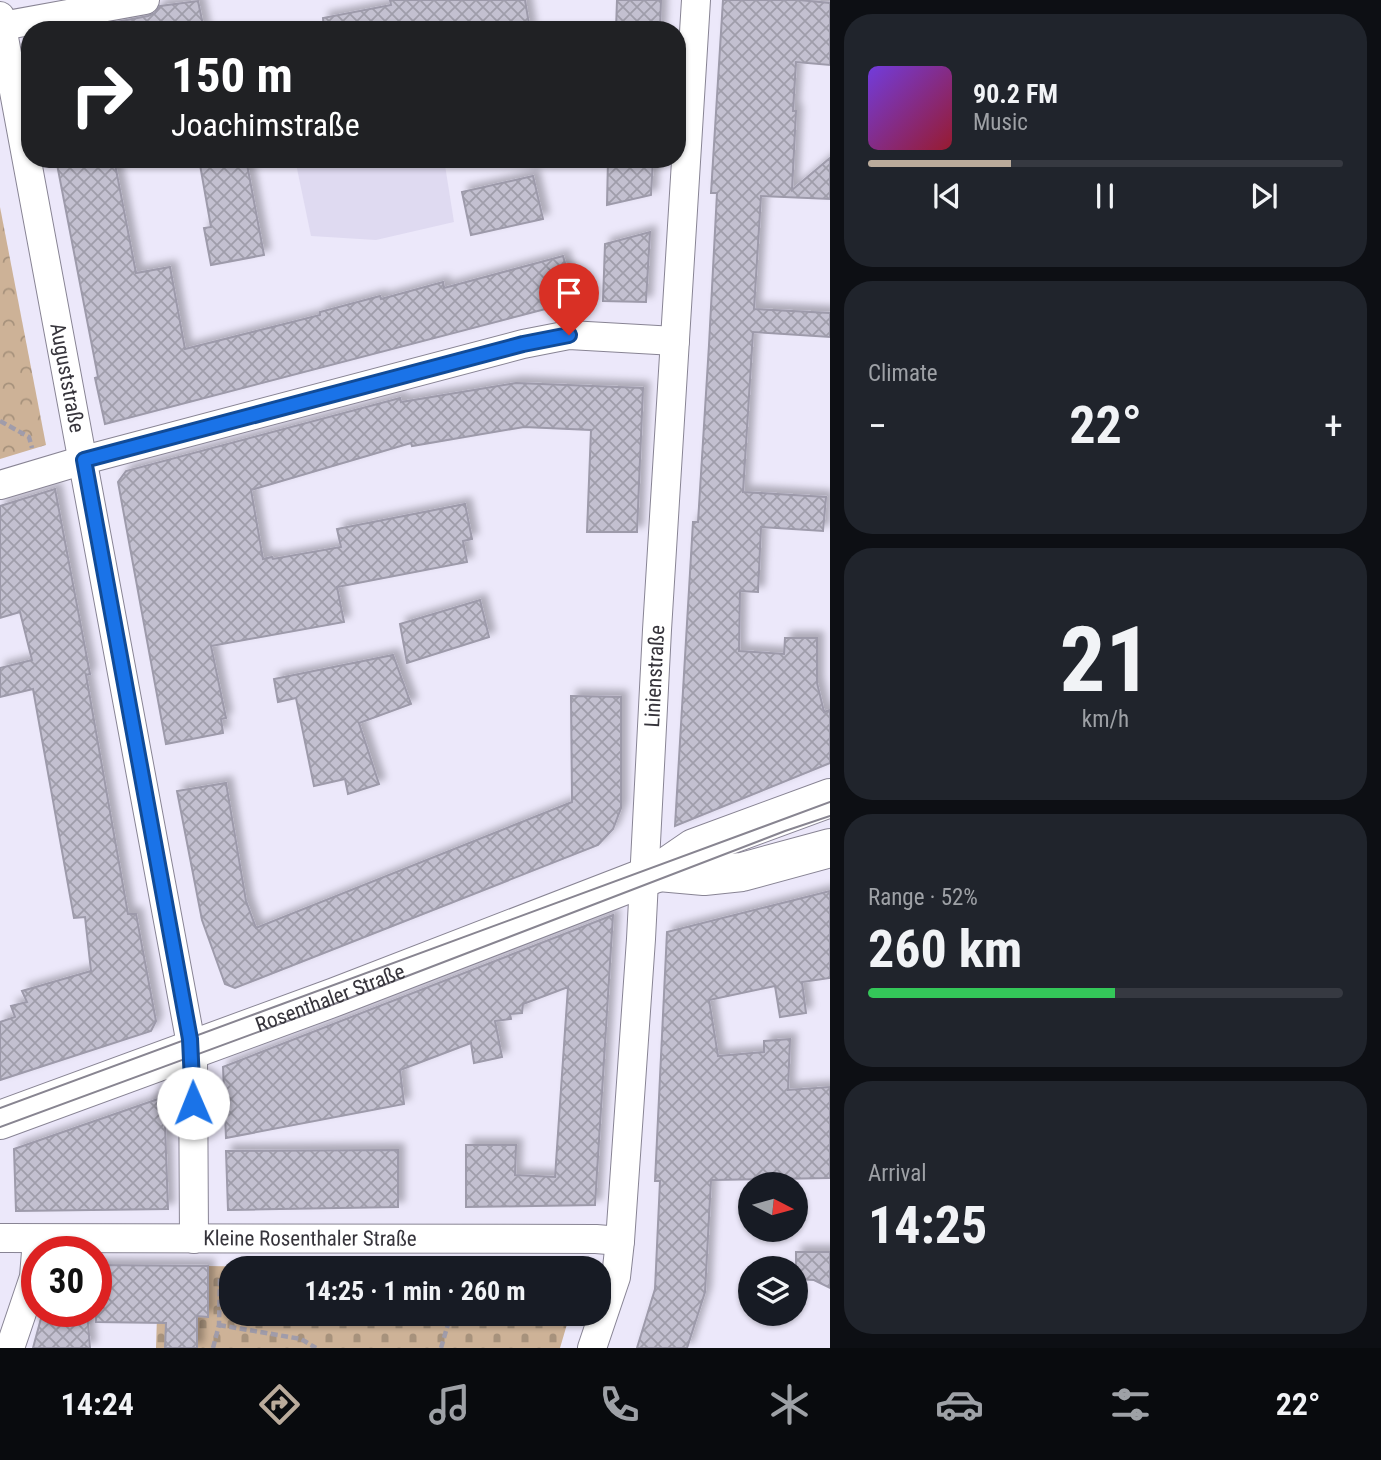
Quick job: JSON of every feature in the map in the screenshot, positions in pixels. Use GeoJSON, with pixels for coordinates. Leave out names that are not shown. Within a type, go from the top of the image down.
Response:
{"type":"FeatureCollection","features":[{"type":"Feature","properties":{"kind":"street"},"geometry":{"type":"LineString","coordinates":[[1,21],[145,0]]}},
{"type":"Feature","properties":{"kind":"street","name":"Linienstraße"},"geometry":{"type":"LineString","coordinates":[[686,162],[696,0]]}},
{"type":"Feature","properties":{"kind":"street","name":"Auguststraße"},"geometry":{"type":"LineString","coordinates":[[1,21],[21,127]]}},
{"type":"Feature","properties":{"kind":"street","name":"Auguststraße"},"geometry":{"type":"LineString","coordinates":[[29,168],[191,1049],[194,1239]]}},
{"type":"Feature","properties":{"kind":"street","name":"Linienstraße"},"geometry":{"type":"LineString","coordinates":[[592,1348],[616,1277],[651,875],[675,341],[686,168]]}},
{"type":"Feature","properties":{"kind":"street"},"geometry":{"type":"LineString","coordinates":[[0,485],[84,460],[523,344],[569,335],[675,341]]}},
{"type":"Feature","properties":{"kind":"street","name":"Rosenthaler Straße"},"geometry":{"type":"LineString","coordinates":[[0,1120],[335,997],[651,875],[694,848],[830,798]]}},
{"type":"Feature","properties":{"kind":"street","name":"Rosenthaler Straße"},"geometry":{"type":"LineString","coordinates":[[651,875],[704,876],[742,872],[830,848]]}},
{"type":"Feature","properties":{"kind":"street","name":"Kleine Rosenthaler Straße"},"geometry":{"type":"LineString","coordinates":[[0,1238],[21,1239]]}},
{"type":"Feature","properties":{"kind":"street","name":"Kleine Rosenthaler Straße"},"geometry":{"type":"LineString","coordinates":[[112,1239],[620,1241]]}},
{"type":"Feature","properties":{"kind":"street"},"geometry":{"type":"LineString","coordinates":[[10,1348],[21,1315]]}},
{"type":"Feature","properties":{"kind":"path"},"geometry":{"type":"LineString","coordinates":[[0,421],[29,437],[33,453]]}},
{"type":"Feature","properties":{"kind":"path"},"geometry":{"type":"LineString","coordinates":[[214,1348],[219,1325]]}},
{"type":"Feature","properties":{"kind":"path"},"geometry":{"type":"LineString","coordinates":[[225,1326],[301,1339],[316,1348]]}},
{"type":"Feature","properties":{"kind":"path"},"geometry":{"type":"LineString","coordinates":[[441,1348],[447,1326]]}},
{"type":"Feature","properties":{"kind":"shaded area"},"geometry":{"type":"Polygon","coordinates":[[[297,168],[445,168],[454,222],[376,240],[311,236],[297,168]]]}},
{"type":"Feature","properties":{"kind":"green space"},"geometry":{"type":"Polygon","coordinates":[[[0,207],[46,445],[0,459],[0,207]]]}},
{"type":"Feature","properties":{"kind":"green space"},"geometry":{"type":"Polygon","coordinates":[[[208,1266],[219,1266],[219,1326],[566,1326],[560,1348],[156,1348],[157,1316],[208,1316],[208,1266]]]}},
{"type":"Feature","properties":{"kind":"building"},"geometry":{"type":"Polygon","coordinates":[[[390,0],[525,0],[528,21],[323,21],[323,18],[391,5],[390,0]]]}},
{"type":"Feature","properties":{"kind":"building"},"geometry":{"type":"Polygon","coordinates":[[[617,0],[661,0],[660,21],[616,21],[617,0]]]}},
{"type":"Feature","properties":{"kind":"building"},"geometry":{"type":"Polygon","coordinates":[[[723,0],[799,0],[830,3],[830,65],[796,62],[792,190],[830,158],[830,199],[761,196],[754,309],[830,313],[830,337],[753,332],[743,492],[826,497],[823,531],[761,527],[758,592],[740,591],[739,651],[784,654],[785,638],[817,638],[817,683],[824,712],[830,710],[830,763],[675,826],[693,522],[698,522],[709,345],[717,193],[711,193],[723,0]]]}},
{"type":"Feature","properties":{"kind":"building"},"geometry":{"type":"Polygon","coordinates":[[[198,1],[202,21],[122,21],[148,16],[155,13],[160,6],[198,1]]]}},
{"type":"Feature","properties":{"kind":"building"},"geometry":{"type":"Polygon","coordinates":[[[58,168],[116,168],[136,273],[170,267],[185,349],[320,315],[320,312],[380,296],[381,299],[443,282],[444,288],[563,256],[576,301],[105,424],[95,378],[98,377],[58,168]]]}},
{"type":"Feature","properties":{"kind":"building"},"geometry":{"type":"Polygon","coordinates":[[[201,168],[248,168],[264,255],[211,265],[204,228],[211,227],[201,168]]]}},
{"type":"Feature","properties":{"kind":"building"},"geometry":{"type":"Polygon","coordinates":[[[608,168],[652,168],[651,195],[607,205],[608,168]]]}},
{"type":"Feature","properties":{"kind":"building"},"geometry":{"type":"Polygon","coordinates":[[[533,176],[543,219],[471,235],[462,192],[533,176]]]}},
{"type":"Feature","properties":{"kind":"building"},"geometry":{"type":"Polygon","coordinates":[[[650,232],[646,302],[603,301],[605,244],[650,232]]]}},
{"type":"Feature","properties":{"kind":"building"},"geometry":{"type":"Polygon","coordinates":[[[516,383],[643,388],[637,532],[587,532],[591,430],[524,427],[412,446],[411,443],[251,490],[263,559],[341,547],[337,529],[465,504],[472,539],[463,541],[467,562],[337,587],[344,622],[211,646],[226,718],[221,719],[223,733],[166,744],[118,482],[126,471],[400,398],[401,402],[516,383]]]}},
{"type":"Feature","properties":{"kind":"building"},"geometry":{"type":"Polygon","coordinates":[[[55,489],[90,674],[86,675],[128,914],[136,914],[156,1021],[151,1031],[0,1080],[0,1022],[15,1017],[11,1006],[27,1002],[22,991],[91,971],[85,917],[74,918],[33,689],[0,697],[0,668],[32,660],[20,612],[0,618],[0,506],[55,489]]]}},
{"type":"Feature","properties":{"kind":"building"},"geometry":{"type":"Polygon","coordinates":[[[480,600],[489,637],[407,663],[400,624],[480,600]]]}},
{"type":"Feature","properties":{"kind":"building"},"geometry":{"type":"Polygon","coordinates":[[[393,655],[411,704],[359,723],[379,784],[348,794],[345,779],[314,786],[296,698],[278,702],[274,679],[393,655]]]}},
{"type":"Feature","properties":{"kind":"building"},"geometry":{"type":"Polygon","coordinates":[[[571,696],[621,697],[621,808],[613,829],[598,845],[235,988],[225,984],[202,920],[177,791],[226,783],[246,901],[256,928],[572,802],[571,696]]]}},
{"type":"Feature","properties":{"kind":"building"},"geometry":{"type":"Polygon","coordinates":[[[830,891],[830,978],[802,982],[806,1013],[780,1017],[775,986],[709,1000],[718,1056],[764,1052],[764,1041],[790,1039],[788,1090],[830,1087],[830,1178],[808,1178],[808,1172],[738,1172],[738,1180],[711,1180],[705,1292],[687,1348],[637,1348],[655,1289],[660,1181],[655,1181],[667,932],[830,891]]]}},
{"type":"Feature","properties":{"kind":"building"},"geometry":{"type":"Polygon","coordinates":[[[613,915],[595,1205],[466,1207],[466,1145],[516,1145],[515,1175],[555,1177],[568,987],[523,1004],[522,1013],[510,1014],[511,1019],[495,1021],[502,1057],[474,1063],[471,1043],[400,1070],[404,1104],[226,1138],[223,1067],[613,915]]]}},
{"type":"Feature","properties":{"kind":"building"},"geometry":{"type":"Polygon","coordinates":[[[164,1097],[168,1209],[16,1211],[14,1149],[164,1097]]]}},
{"type":"Feature","properties":{"kind":"building"},"geometry":{"type":"Polygon","coordinates":[[[398,1150],[398,1207],[228,1210],[226,1151],[398,1150]]]}},
{"type":"Feature","properties":{"kind":"building"},"geometry":{"type":"Polygon","coordinates":[[[796,1252],[830,1252],[830,1288],[808,1280],[808,1256],[796,1256],[796,1252]]]}},
{"type":"Feature","properties":{"kind":"building"},"geometry":{"type":"Polygon","coordinates":[[[112,1265],[208,1266],[208,1317],[197,1316],[197,1348],[165,1348],[166,1323],[112,1322],[112,1265]]]}},
{"type":"Feature","properties":{"kind":"building"},"geometry":{"type":"Polygon","coordinates":[[[39,1327],[88,1327],[90,1348],[33,1348],[39,1327]]]}},
{"type":"Feature","properties":{"kind":"tram line"},"geometry":{"type":"LineString","coordinates":[[0,1108],[830,802]]}},
{"type":"Feature","properties":{"kind":"tram line"},"geometry":{"type":"LineString","coordinates":[[0,1127],[337,1003],[830,816]]}},
{"type":"Feature","properties":{"kind":"route"},"geometry":{"type":"LineString","coordinates":[[193,1103],[190,1039],[84,460],[523,344],[569,335]]}}]}
